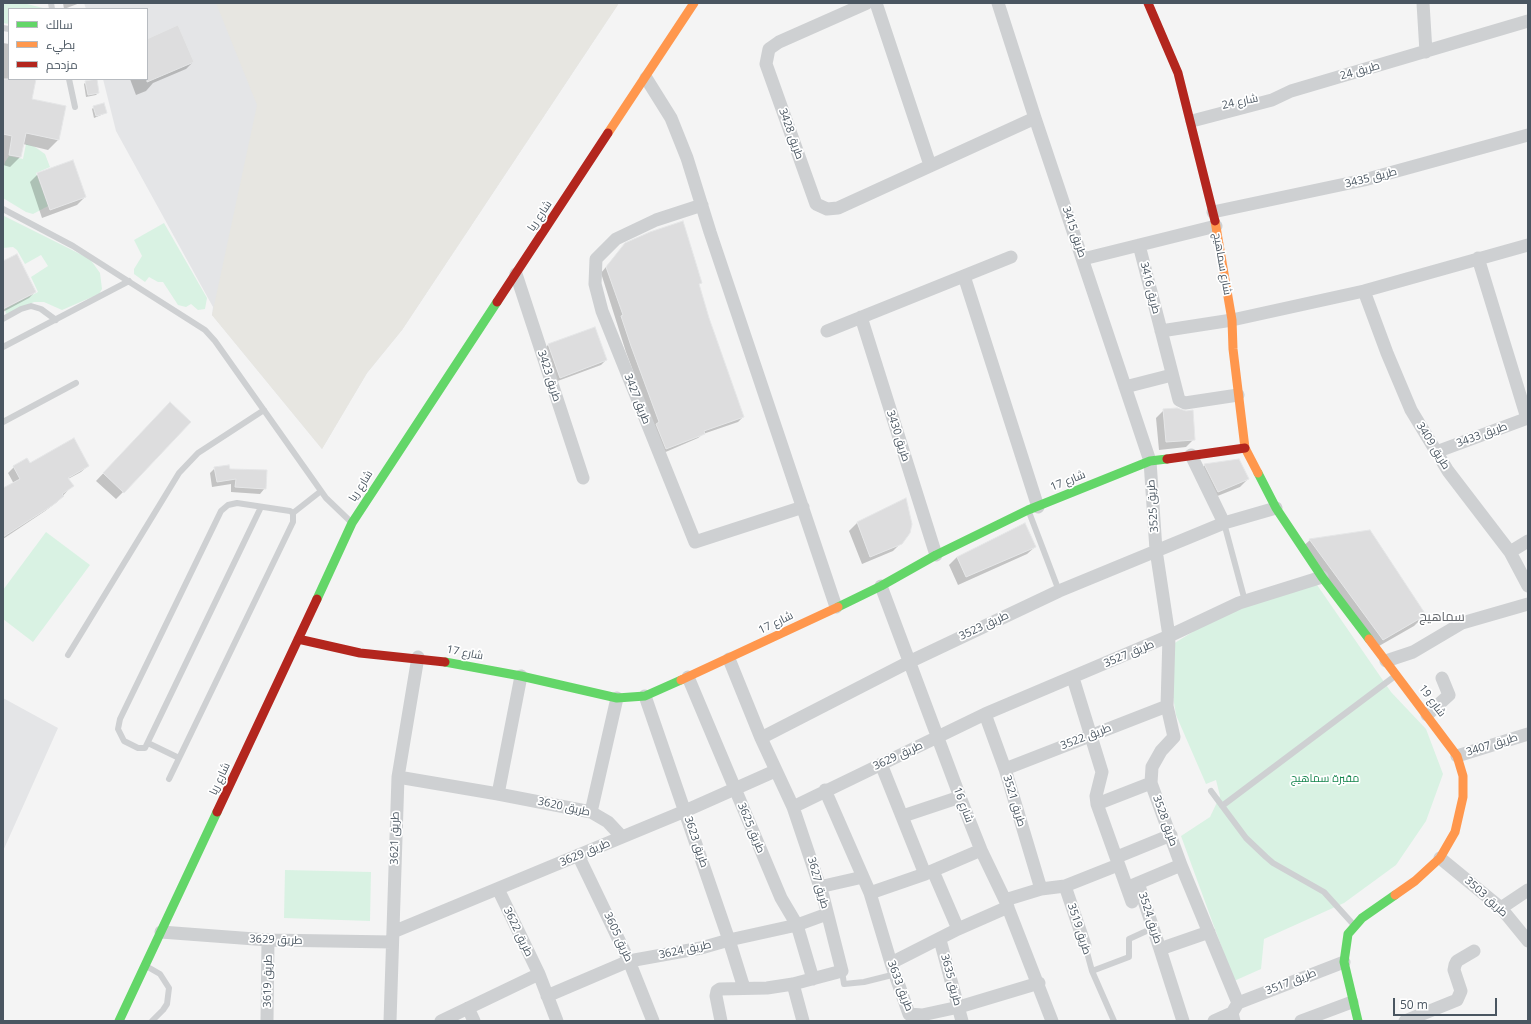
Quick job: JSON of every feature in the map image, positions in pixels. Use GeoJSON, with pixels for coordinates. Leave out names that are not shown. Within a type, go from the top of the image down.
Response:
{"type":"FeatureCollection","features":[{"type":"Feature","properties":{"kind":"street","name":"شارع ريا"},"geometry":{"type":"LineString","coordinates":[[119,1021],[352,523],[694,3]]}},
{"type":"Feature","properties":{"kind":"street","name":"طريق 3428"},"geometry":{"type":"LineString","coordinates":[[867,3],[779,42],[769,49],[766,64],[816,204],[827,209],[838,208],[1035,118]]}},
{"type":"Feature","properties":{"kind":"street"},"geometry":{"type":"LineString","coordinates":[[876,3],[930,165]]}},
{"type":"Feature","properties":{"kind":"street","name":"طريق 3415"},"geometry":{"type":"LineString","coordinates":[[998,3],[1150,461]]}},
{"type":"Feature","properties":{"kind":"street","name":"شارع سماهيج"},"geometry":{"type":"LineString","coordinates":[[1143,3],[1174,75],[1181,84]]}},
{"type":"Feature","properties":{"kind":"street","name":"شارع سماهيج"},"geometry":{"type":"LineString","coordinates":[[1148,3],[1178,72],[1213,212],[1232,320],[1238,395],[1245,448]]}},
{"type":"Feature","properties":{"kind":"street"},"geometry":{"type":"LineString","coordinates":[[1423,3],[1426,52]]}},
{"type":"Feature","properties":{"kind":"street","name":"طريق 24"},"geometry":{"type":"LineString","coordinates":[[1291,91],[1528,21]]}},
{"type":"Feature","properties":{"kind":"street"},"geometry":{"type":"LineString","coordinates":[[646,78],[671,118],[687,158],[836,607]]}},
{"type":"Feature","properties":{"kind":"street","name":"شارع 24"},"geometry":{"type":"LineString","coordinates":[[1190,117],[1291,91]]}},
{"type":"Feature","properties":{"kind":"street","name":"طريق 3435"},"geometry":{"type":"LineString","coordinates":[[1213,212],[1364,180],[1528,135]]}},
{"type":"Feature","properties":{"kind":"street","name":"طريق 3427"},"geometry":{"type":"LineString","coordinates":[[702,205],[656,220],[616,239],[596,259],[595,284],[602,312],[695,542],[803,507]]}},
{"type":"Feature","properties":{"kind":"street"},"geometry":{"type":"LineString","coordinates":[[1083,259],[1216,226]]}},
{"type":"Feature","properties":{"kind":"street","name":"طريق 3416"},"geometry":{"type":"LineString","coordinates":[[1139,245],[1172,375],[1180,400],[1185,403],[1238,395]]}},
{"type":"Feature","properties":{"kind":"street"},"geometry":{"type":"LineString","coordinates":[[1161,331],[1232,320],[1364,291],[1528,245]]}},
{"type":"Feature","properties":{"kind":"street"},"geometry":{"type":"LineString","coordinates":[[827,331],[1011,257]]}},
{"type":"Feature","properties":{"kind":"street"},"geometry":{"type":"LineString","coordinates":[[1478,258],[1527,418]]}},
{"type":"Feature","properties":{"kind":"street","name":"طريق 3423"},"geometry":{"type":"LineString","coordinates":[[516,274],[583,478]]}},
{"type":"Feature","properties":{"kind":"street"},"geometry":{"type":"LineString","coordinates":[[964,276],[1033,508]]}},
{"type":"Feature","properties":{"kind":"street","name":"طريق 3409"},"geometry":{"type":"LineString","coordinates":[[1364,291],[1399,382],[1412,410],[1436,452],[1510,552],[1528,586]]}},
{"type":"Feature","properties":{"kind":"street","name":"طريق 3430"},"geometry":{"type":"LineString","coordinates":[[861,317],[936,554]]}},
{"type":"Feature","properties":{"kind":"street"},"geometry":{"type":"LineString","coordinates":[[1125,386],[1172,375]]}},
{"type":"Feature","properties":{"kind":"street","name":"طريق 3433"},"geometry":{"type":"LineString","coordinates":[[1436,452],[1527,418]]}},
{"type":"Feature","properties":{"kind":"street","name":"شارع 17"},"geometry":{"type":"LineString","coordinates":[[298,639],[360,653],[418,657],[521,676],[617,698],[645,696],[729,659],[881,586],[936,554],[1033,508],[1150,461],[1245,448]]}},
{"type":"Feature","properties":{"kind":"street","name":"شارع 19"},"geometry":{"type":"LineString","coordinates":[[1245,448],[1276,508],[1322,577],[1427,715],[1456,756],[1462,776],[1463,797],[1460,818],[1452,838],[1440,858],[1415,881],[1354,926]]}},
{"type":"Feature","properties":{"kind":"street"},"geometry":{"type":"LineString","coordinates":[[1191,455],[1224,524]]}},
{"type":"Feature","properties":{"kind":"street","name":"طريق 3525"},"geometry":{"type":"LineString","coordinates":[[1150,461],[1156,550],[1169,636]]}},
{"type":"Feature","properties":{"kind":"street","name":"طريق 3525"},"geometry":{"type":"LineString","coordinates":[[1156,550],[1224,524],[1276,508]]}},
{"type":"Feature","properties":{"kind":"street"},"geometry":{"type":"LineString","coordinates":[[1510,552],[1528,541]]}},
{"type":"Feature","properties":{"kind":"street","name":"طريق 3523"},"geometry":{"type":"LineString","coordinates":[[909,662],[1059,591],[1156,550]]}},
{"type":"Feature","properties":{"kind":"street","name":"طريق 3527"},"geometry":{"type":"LineString","coordinates":[[938,737],[985,714],[1073,678],[1245,601],[1322,577]]}},
{"type":"Feature","properties":{"kind":"street","name":"شارع 16"},"geometry":{"type":"LineString","coordinates":[[881,586],[960,797],[981,850],[1007,904],[1052,1021]]}},
{"type":"Feature","properties":{"kind":"street"},"geometry":{"type":"LineString","coordinates":[[1386,661],[1413,652],[1462,623],[1528,604]]}},
{"type":"Feature","properties":{"kind":"street","name":"طريق 3528"},"geometry":{"type":"LineString","coordinates":[[1169,636],[1167,706],[1174,737],[1161,751],[1152,767],[1151,782],[1181,864],[1209,932],[1235,1012]]}},
{"type":"Feature","properties":{"kind":"street","name":"طريق 3621"},"geometry":{"type":"LineString","coordinates":[[390,1021],[398,777],[418,657]]}},
{"type":"Feature","properties":{"kind":"street","name":"طريق 3627"},"geometry":{"type":"LineString","coordinates":[[729,659],[775,771],[793,807],[819,887],[842,971]]}},
{"type":"Feature","properties":{"kind":"street"},"geometry":{"type":"LineString","coordinates":[[761,738],[909,662]]}},
{"type":"Feature","properties":{"kind":"street"},"geometry":{"type":"LineString","coordinates":[[498,794],[521,676]]}},
{"type":"Feature","properties":{"kind":"street","name":"طريق 3625"},"geometry":{"type":"LineString","coordinates":[[688,678],[781,898],[797,925],[813,979]]}},
{"type":"Feature","properties":{"kind":"street","name":"طريق 3524"},"geometry":{"type":"LineString","coordinates":[[1073,678],[1090,736],[1099,757],[1102,772],[1096,796],[1097,804],[1118,861],[1132,885],[1153,928],[1160,949],[1209,932]]}},
{"type":"Feature","properties":{"kind":"street"},"geometry":{"type":"LineString","coordinates":[[1427,715],[1449,695],[1442,678]]}},
{"type":"Feature","properties":{"kind":"street","name":"طريق 3623"},"geometry":{"type":"LineString","coordinates":[[645,696],[729,940],[744,988]]}},
{"type":"Feature","properties":{"kind":"street"},"geometry":{"type":"LineString","coordinates":[[591,812],[617,698]]}},
{"type":"Feature","properties":{"kind":"street","name":"طريق 3522"},"geometry":{"type":"LineString","coordinates":[[1005,769],[1167,706]]}},
{"type":"Feature","properties":{"kind":"street","name":"طريق 3521"},"geometry":{"type":"LineString","coordinates":[[985,714],[1005,769],[1041,889]]}},
{"type":"Feature","properties":{"kind":"street","name":"طريق 3407"},"geometry":{"type":"LineString","coordinates":[[1456,756],[1528,734]]}},
{"type":"Feature","properties":{"kind":"street","name":"طريق 3629"},"geometry":{"type":"LineString","coordinates":[[793,807],[825,790],[938,737]]}},
{"type":"Feature","properties":{"kind":"street"},"geometry":{"type":"LineString","coordinates":[[881,764],[929,873],[958,929]]}},
{"type":"Feature","properties":{"kind":"street","name":"طريق 3629"},"geometry":{"type":"LineString","coordinates":[[161,932],[268,940],[393,937],[578,855],[685,811],[775,771]]}},
{"type":"Feature","properties":{"kind":"street","name":"طريق 3620"},"geometry":{"type":"LineString","coordinates":[[398,777],[591,812],[608,822],[622,837]]}},
{"type":"Feature","properties":{"kind":"street"},"geometry":{"type":"LineString","coordinates":[[1097,804],[1151,782]]}},
{"type":"Feature","properties":{"kind":"street","name":"طريق 3633"},"geometry":{"type":"LineString","coordinates":[[825,790],[870,893],[893,969],[910,1014],[923,1018],[1038,983]]}},
{"type":"Feature","properties":{"kind":"street"},"geometry":{"type":"LineString","coordinates":[[903,816],[960,797]]}},
{"type":"Feature","properties":{"kind":"street"},"geometry":{"type":"LineString","coordinates":[[893,969],[958,929],[1007,904],[1041,889],[1065,886],[1171,835]]}},
{"type":"Feature","properties":{"kind":"street"},"geometry":{"type":"LineString","coordinates":[[870,893],[929,873],[981,850]]}},
{"type":"Feature","properties":{"kind":"street","name":"طريق 3605"},"geometry":{"type":"LineString","coordinates":[[578,855],[630,961],[653,1021]]}},
{"type":"Feature","properties":{"kind":"street","name":"طريق 3503"},"geometry":{"type":"LineString","coordinates":[[1440,858],[1501,908],[1528,941]]}},
{"type":"Feature","properties":{"kind":"street","name":"طريق 3524"},"geometry":{"type":"LineString","coordinates":[[1132,885],[1181,864]]}},
{"type":"Feature","properties":{"kind":"street"},"geometry":{"type":"LineString","coordinates":[[819,887],[863,877]]}},
{"type":"Feature","properties":{"kind":"street","name":"طريق 3524"},"geometry":{"type":"LineString","coordinates":[[1132,885],[1132,902]]}},
{"type":"Feature","properties":{"kind":"street","name":"طريق 3519"},"geometry":{"type":"LineString","coordinates":[[1065,886],[1085,945]]}},
{"type":"Feature","properties":{"kind":"street","name":"طريق 3622"},"geometry":{"type":"LineString","coordinates":[[498,890],[538,974],[557,1021]]}},
{"type":"Feature","properties":{"kind":"street"},"geometry":{"type":"LineString","coordinates":[[1501,908],[1528,890]]}},
{"type":"Feature","properties":{"kind":"street","name":"طريق 3624"},"geometry":{"type":"LineString","coordinates":[[547,996],[630,961],[701,948],[729,940],[797,925],[827,914]]}},
{"type":"Feature","properties":{"kind":"street"},"geometry":{"type":"LineString","coordinates":[[1354,926],[1348,934],[1344,962],[1352,1002],[1358,1021]]}},
{"type":"Feature","properties":{"kind":"street","name":"طريق 3619"},"geometry":{"type":"LineString","coordinates":[[267,1021],[268,940]]}},
{"type":"Feature","properties":{"kind":"street","name":"طريق 3635"},"geometry":{"type":"LineString","coordinates":[[940,940],[962,1021]]}},
{"type":"Feature","properties":{"kind":"street"},"geometry":{"type":"LineString","coordinates":[[1160,949],[1183,1021]]}},
{"type":"Feature","properties":{"kind":"street"},"geometry":{"type":"LineString","coordinates":[[1405,1021],[1457,1000],[1461,991],[1454,970],[1455,965],[1457,960],[1474,951]]}},
{"type":"Feature","properties":{"kind":"street","name":"طريق 3517"},"geometry":{"type":"LineString","coordinates":[[1214,1021],[1344,962]]}},
{"type":"Feature","properties":{"kind":"street"},"geometry":{"type":"LineString","coordinates":[[722,1021],[716,1000],[717,991],[723,988],[767,988],[793,984],[842,971]]}},
{"type":"Feature","properties":{"kind":"street"},"geometry":{"type":"LineString","coordinates":[[441,1021],[538,974]]}},
{"type":"Feature","properties":{"kind":"street"},"geometry":{"type":"LineString","coordinates":[[793,984],[803,1021]]}},
{"type":"Feature","properties":{"kind":"street"},"geometry":{"type":"LineString","coordinates":[[1301,1021],[1352,1002]]}},
{"type":"Feature","properties":{"kind":"street"},"geometry":{"type":"LineString","coordinates":[[468,1008],[474,1021]]}},
{"type":"Feature","properties":{"kind":"lane"},"geometry":{"type":"LineString","coordinates":[[68,80],[75,107]]}},
{"type":"Feature","properties":{"kind":"lane"},"geometry":{"type":"LineString","coordinates":[[3,209],[73,246],[205,330],[215,341],[321,491],[339,512],[352,523]]}},
{"type":"Feature","properties":{"kind":"lane"},"geometry":{"type":"LineString","coordinates":[[3,347],[129,281]]}},
{"type":"Feature","properties":{"kind":"lane"},"geometry":{"type":"LineString","coordinates":[[3,319],[21,309],[30,306],[41,309],[56,320]]}},
{"type":"Feature","properties":{"kind":"lane"},"geometry":{"type":"LineString","coordinates":[[3,422],[76,383]]}},
{"type":"Feature","properties":{"kind":"lane"},"geometry":{"type":"LineString","coordinates":[[68,655],[179,473],[198,453],[264,410]]}},
{"type":"Feature","properties":{"kind":"lane"},"geometry":{"type":"LineString","coordinates":[[293,513],[321,491]]}},
{"type":"Feature","properties":{"kind":"lane"},"geometry":{"type":"LineString","coordinates":[[261,507],[148,743],[141,749],[124,741],[118,728],[120,719],[221,511],[233,503],[290,511],[293,513]]}},
{"type":"Feature","properties":{"kind":"lane"},"geometry":{"type":"LineString","coordinates":[[1033,508],[1059,591]]}},
{"type":"Feature","properties":{"kind":"lane"},"geometry":{"type":"LineString","coordinates":[[169,779],[293,522],[293,513]]}},
{"type":"Feature","properties":{"kind":"lane"},"geometry":{"type":"LineString","coordinates":[[1224,524],[1245,601]]}},
{"type":"Feature","properties":{"kind":"lane"},"geometry":{"type":"LineString","coordinates":[[1222,806],[1397,675]]}},
{"type":"Feature","properties":{"kind":"lane"},"geometry":{"type":"LineString","coordinates":[[148,743],[179,758]]}},
{"type":"Feature","properties":{"kind":"lane"},"geometry":{"type":"LineString","coordinates":[[1211,791],[1246,838],[1266,857],[1273,863],[1324,892],[1354,926]]}},
{"type":"Feature","properties":{"kind":"lane"},"geometry":{"type":"LineString","coordinates":[[1092,971],[1129,957],[1129,939],[1153,928]]}},
{"type":"Feature","properties":{"kind":"lane","name":"طريق 3519"},"geometry":{"type":"LineString","coordinates":[[1085,945],[1092,971],[1114,1021]]}},
{"type":"Feature","properties":{"kind":"lane"},"geometry":{"type":"LineString","coordinates":[[145,965],[160,974],[169,988],[168,1004],[152,1021]]}},
{"type":"Feature","properties":{"kind":"lane","name":"طريق 3627"},"geometry":{"type":"LineString","coordinates":[[842,971],[844,984],[864,982],[893,969]]}},
{"type":"Feature","properties":{"kind":"shaded area"},"geometry":{"type":"Polygon","coordinates":[[[84,3],[619,3],[402,330],[367,373],[322,449],[212,315],[213,307],[116,131],[103,80],[148,80],[148,8],[86,8],[84,3]]]}},
{"type":"Feature","properties":{"kind":"shaded area"},"geometry":{"type":"Polygon","coordinates":[[[3,698],[58,728],[3,851],[3,698]]]}},
{"type":"Feature","properties":{"kind":"green space"},"geometry":{"type":"Polygon","coordinates":[[[3,3],[23,3],[43,8],[8,8],[8,24],[3,23],[3,3]]]}},
{"type":"Feature","properties":{"kind":"green space"},"geometry":{"type":"Polygon","coordinates":[[[26,144],[35,147],[45,154],[50,167],[36,173],[48,206],[33,214],[26,212],[3,198],[3,171],[5,162],[9,156],[23,159],[26,144]]]}},
{"type":"Feature","properties":{"kind":"green space"},"geometry":{"type":"Polygon","coordinates":[[[4,216],[90,259],[100,273],[102,289],[99,294],[62,310],[44,302],[34,302],[6,314],[5,309],[38,292],[31,277],[48,266],[41,255],[25,264],[17,250],[13,247],[3,248],[4,216]]]}},
{"type":"Feature","properties":{"kind":"green space"},"geometry":{"type":"Polygon","coordinates":[[[164,223],[207,298],[205,309],[198,310],[191,304],[186,307],[178,305],[163,282],[158,282],[149,277],[145,282],[134,274],[134,269],[142,256],[134,240],[164,223]]]}},
{"type":"Feature","properties":{"kind":"green space"},"geometry":{"type":"Polygon","coordinates":[[[46,532],[90,565],[33,642],[3,619],[3,590],[46,532]]]}},
{"type":"Feature","properties":{"kind":"green space","name":"مقبرة سماهيج"},"geometry":{"type":"Polygon","coordinates":[[[1315,582],[1391,692],[1426,729],[1443,774],[1426,821],[1396,865],[1344,903],[1264,939],[1261,969],[1234,981],[1181,836],[1210,817],[1220,796],[1216,780],[1206,784],[1176,715],[1165,649],[1212,620],[1269,594],[1315,582]]]}},
{"type":"Feature","properties":{"kind":"green space"},"geometry":{"type":"Polygon","coordinates":[[[285,870],[371,872],[370,921],[284,918],[285,870]]]}},
{"type":"Feature","properties":{"kind":"sand"},"geometry":{"type":"Polygon","coordinates":[[[216,3],[619,3],[402,330],[367,373],[322,449],[212,315],[257,105],[216,3]]]}},
{"type":"Feature","properties":{"kind":"building"},"geometry":{"type":"Polygon","coordinates":[[[178,25],[194,62],[147,82],[148,39],[178,25]]]}},
{"type":"Feature","properties":{"kind":"building"},"geometry":{"type":"Polygon","coordinates":[[[3,79],[36,80],[32,99],[66,106],[59,140],[26,133],[21,157],[9,155],[12,136],[3,134],[3,79]]]}},
{"type":"Feature","properties":{"kind":"building"},"geometry":{"type":"Polygon","coordinates":[[[97,80],[99,93],[88,95],[85,81],[97,80]]]}},
{"type":"Feature","properties":{"kind":"building"},"geometry":{"type":"Polygon","coordinates":[[[104,103],[107,113],[96,116],[93,106],[104,103]]]}},
{"type":"Feature","properties":{"kind":"building"},"geometry":{"type":"Polygon","coordinates":[[[73,160],[86,197],[50,210],[37,173],[73,160]]]}},
{"type":"Feature","properties":{"kind":"building"},"geometry":{"type":"Polygon","coordinates":[[[683,221],[702,283],[699,284],[709,318],[744,417],[704,431],[705,434],[666,449],[656,424],[659,422],[631,346],[621,316],[623,315],[606,267],[625,243],[650,232],[683,221]]]}},
{"type":"Feature","properties":{"kind":"building"},"geometry":{"type":"Polygon","coordinates":[[[17,254],[36,292],[3,309],[3,261],[17,254]]]}},
{"type":"Feature","properties":{"kind":"building"},"geometry":{"type":"Polygon","coordinates":[[[595,327],[607,360],[560,378],[548,344],[595,327]]]}},
{"type":"Feature","properties":{"kind":"building"},"geometry":{"type":"Polygon","coordinates":[[[170,402],[191,422],[124,493],[103,473],[170,402]]]}},
{"type":"Feature","properties":{"kind":"building"},"geometry":{"type":"Polygon","coordinates":[[[1177,408],[1186,411],[1193,410],[1195,440],[1166,442],[1163,409],[1177,408]]]}},
{"type":"Feature","properties":{"kind":"building"},"geometry":{"type":"Polygon","coordinates":[[[74,438],[89,466],[68,478],[74,486],[62,494],[64,496],[53,505],[3,537],[3,488],[20,479],[13,466],[27,458],[30,463],[74,438]]]}},
{"type":"Feature","properties":{"kind":"building"},"geometry":{"type":"Polygon","coordinates":[[[1239,459],[1249,479],[1218,492],[1204,464],[1239,459]]]}},
{"type":"Feature","properties":{"kind":"building"},"geometry":{"type":"Polygon","coordinates":[[[229,465],[230,469],[267,470],[266,489],[235,487],[236,479],[217,482],[214,467],[229,465]]]}},
{"type":"Feature","properties":{"kind":"building"},"geometry":{"type":"Polygon","coordinates":[[[906,498],[912,524],[910,533],[902,544],[870,557],[857,522],[906,498]]]}},
{"type":"Feature","properties":{"kind":"building"},"geometry":{"type":"Polygon","coordinates":[[[1025,523],[1036,547],[966,577],[957,557],[1025,523]]]}},
{"type":"Feature","properties":{"kind":"building"},"geometry":{"type":"Polygon","coordinates":[[[1370,530],[1426,615],[1383,640],[1309,539],[1370,530]]]}},
{"type":"Feature","properties":{"kind":"traffic: fast"},"geometry":{"type":"LineString","coordinates":[[317,599],[352,523],[497,302]]}},
{"type":"Feature","properties":{"kind":"traffic: fast"},"geometry":{"type":"LineString","coordinates":[[838,607],[881,586],[936,555],[1028,510],[1150,461],[1167,459]]}},
{"type":"Feature","properties":{"kind":"traffic: fast"},"geometry":{"type":"LineString","coordinates":[[1258,473],[1276,508],[1322,577],[1369,639]]}},
{"type":"Feature","properties":{"kind":"traffic: fast"},"geometry":{"type":"LineString","coordinates":[[445,662],[521,676],[617,698],[645,696],[681,680]]}},
{"type":"Feature","properties":{"kind":"traffic: fast"},"geometry":{"type":"LineString","coordinates":[[119,1021],[217,812]]}},
{"type":"Feature","properties":{"kind":"traffic: fast"},"geometry":{"type":"LineString","coordinates":[[1358,1021],[1344,962],[1348,934],[1362,918],[1395,895]]}},
{"type":"Feature","properties":{"kind":"traffic: slow"},"geometry":{"type":"LineString","coordinates":[[608,133],[694,3]]}},
{"type":"Feature","properties":{"kind":"traffic: slow"},"geometry":{"type":"LineString","coordinates":[[1215,221],[1232,320],[1233,349],[1245,448],[1258,473]]}},
{"type":"Feature","properties":{"kind":"traffic: slow"},"geometry":{"type":"LineString","coordinates":[[681,680],[838,607]]}},
{"type":"Feature","properties":{"kind":"traffic: slow"},"geometry":{"type":"LineString","coordinates":[[1369,639],[1457,756],[1463,776],[1463,797],[1455,832],[1440,858],[1415,881],[1395,895]]}},
{"type":"Feature","properties":{"kind":"traffic: jam"},"geometry":{"type":"LineString","coordinates":[[1148,3],[1178,73],[1215,221]]}},
{"type":"Feature","properties":{"kind":"traffic: jam"},"geometry":{"type":"LineString","coordinates":[[497,302],[608,133]]}},
{"type":"Feature","properties":{"kind":"traffic: jam"},"geometry":{"type":"LineString","coordinates":[[1167,459],[1245,448]]}},
{"type":"Feature","properties":{"kind":"traffic: jam"},"geometry":{"type":"LineString","coordinates":[[217,812],[317,599]]}},
{"type":"Feature","properties":{"kind":"traffic: jam"},"geometry":{"type":"LineString","coordinates":[[298,639],[360,653],[445,662]]}},
{"type":"Feature","properties":{"kind":"district","name":"سماهيج"},"geometry":{"type":"Point","coordinates":[1442,617]}}]}
